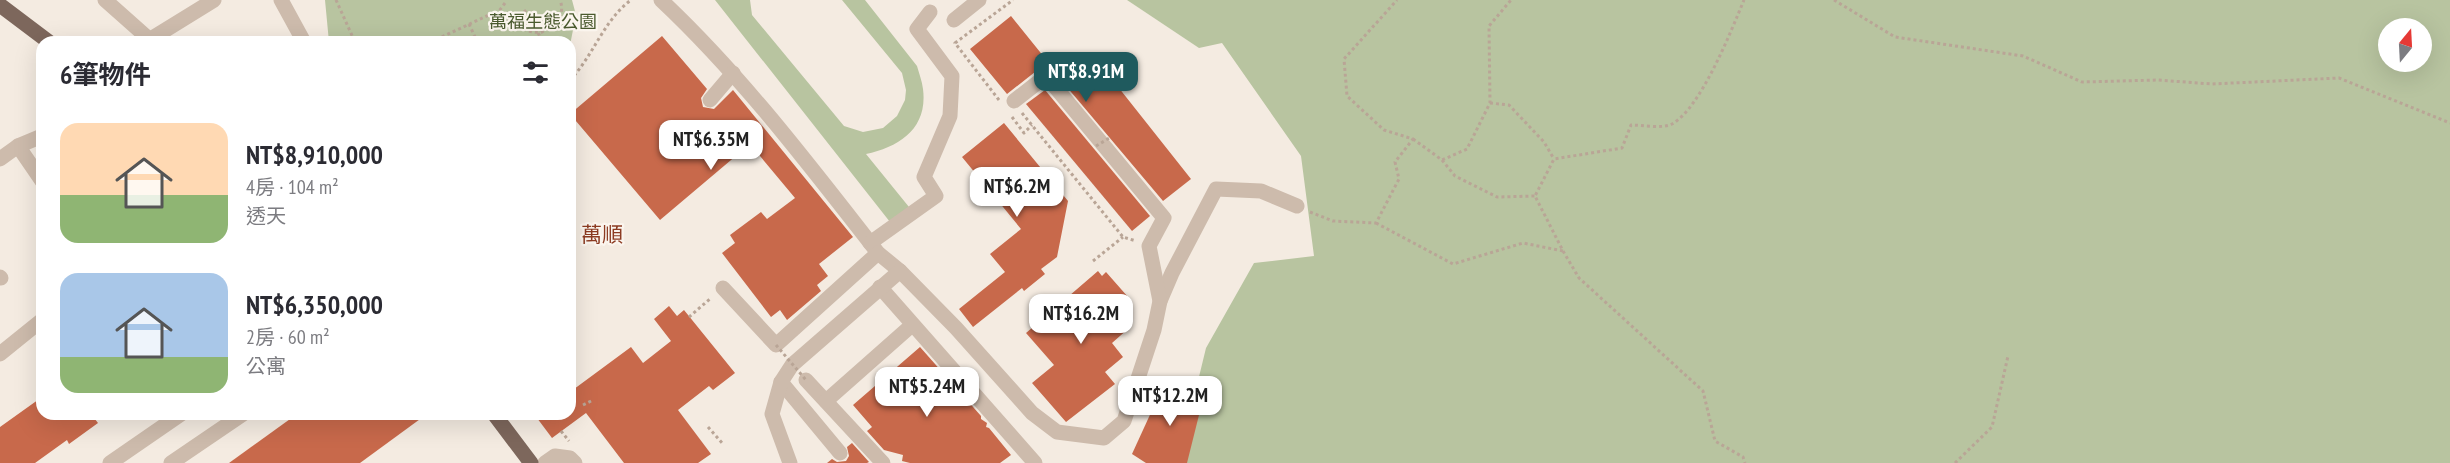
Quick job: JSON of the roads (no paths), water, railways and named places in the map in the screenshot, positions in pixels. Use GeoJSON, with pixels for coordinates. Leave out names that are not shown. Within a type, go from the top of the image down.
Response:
{"type":"FeatureCollection","features":[{"type":"Feature","properties":{"kind":"main road"},"geometry":{"type":"LineString","coordinates":[[0,5],[41,36]]}},
{"type":"Feature","properties":{"kind":"main road"},"geometry":{"type":"LineString","coordinates":[[499,420],[531,463]]}},
{"type":"Feature","properties":{"kind":"street"},"geometry":{"type":"LineString","coordinates":[[105,0],[143,36]]}},
{"type":"Feature","properties":{"kind":"street"},"geometry":{"type":"LineString","coordinates":[[154,36],[214,0]]}},
{"type":"Feature","properties":{"kind":"street"},"geometry":{"type":"LineString","coordinates":[[281,0],[301,36]]}},
{"type":"Feature","properties":{"kind":"street"},"geometry":{"type":"LineString","coordinates":[[661,0],[701,38],[732,73],[874,248],[956,328],[1032,413],[1057,432],[1104,438],[1124,421],[1154,330],[1160,302],[1172,273],[1216,189],[1261,191],[1297,206]]}},
{"type":"Feature","properties":{"kind":"street"},"geometry":{"type":"LineString","coordinates":[[954,20],[979,0]]}},
{"type":"Feature","properties":{"kind":"street"},"geometry":{"type":"LineString","coordinates":[[723,288],[776,345],[874,248],[936,196],[924,177],[950,116],[952,76],[917,29],[930,12]]}},
{"type":"Feature","properties":{"kind":"street"},"geometry":{"type":"LineString","coordinates":[[710,100],[732,73]]}},
{"type":"Feature","properties":{"kind":"street"},"geometry":{"type":"LineString","coordinates":[[1009,107],[1046,76],[1164,218],[1149,246],[1160,302]]}},
{"type":"Feature","properties":{"kind":"street"},"geometry":{"type":"LineString","coordinates":[[0,138],[9,152],[36,177]]}},
{"type":"Feature","properties":{"kind":"street"},"geometry":{"type":"LineString","coordinates":[[9,152],[36,139]]}},
{"type":"Feature","properties":{"kind":"street"},"geometry":{"type":"LineString","coordinates":[[790,463],[772,414],[781,382],[792,365],[900,271]]}},
{"type":"Feature","properties":{"kind":"street"},"geometry":{"type":"LineString","coordinates":[[880,287],[1035,463]]}},
{"type":"Feature","properties":{"kind":"street"},"geometry":{"type":"LineString","coordinates":[[0,354],[36,325]]}},
{"type":"Feature","properties":{"kind":"street"},"geometry":{"type":"LineString","coordinates":[[826,401],[912,325]]}},
{"type":"Feature","properties":{"kind":"street"},"geometry":{"type":"LineString","coordinates":[[806,380],[883,463]]}},
{"type":"Feature","properties":{"kind":"street"},"geometry":{"type":"LineString","coordinates":[[781,382],[840,453]]}},
{"type":"Feature","properties":{"kind":"street"},"geometry":{"type":"LineString","coordinates":[[110,463],[172,420]]}},
{"type":"Feature","properties":{"kind":"street"},"geometry":{"type":"LineString","coordinates":[[171,463],[234,420]]}},
{"type":"Feature","properties":{"kind":"street"},"geometry":{"type":"LineString","coordinates":[[545,463],[555,456],[570,458],[575,463]]}},
{"type":"Feature","properties":{"kind":"district","name":"萬順"},"geometry":{"type":"Point","coordinates":[602,234]}},
{"type":"Feature","properties":{"kind":"park label","name":"萬福生態公園"},"geometry":{"type":"Point","coordinates":[543,21]}}]}
